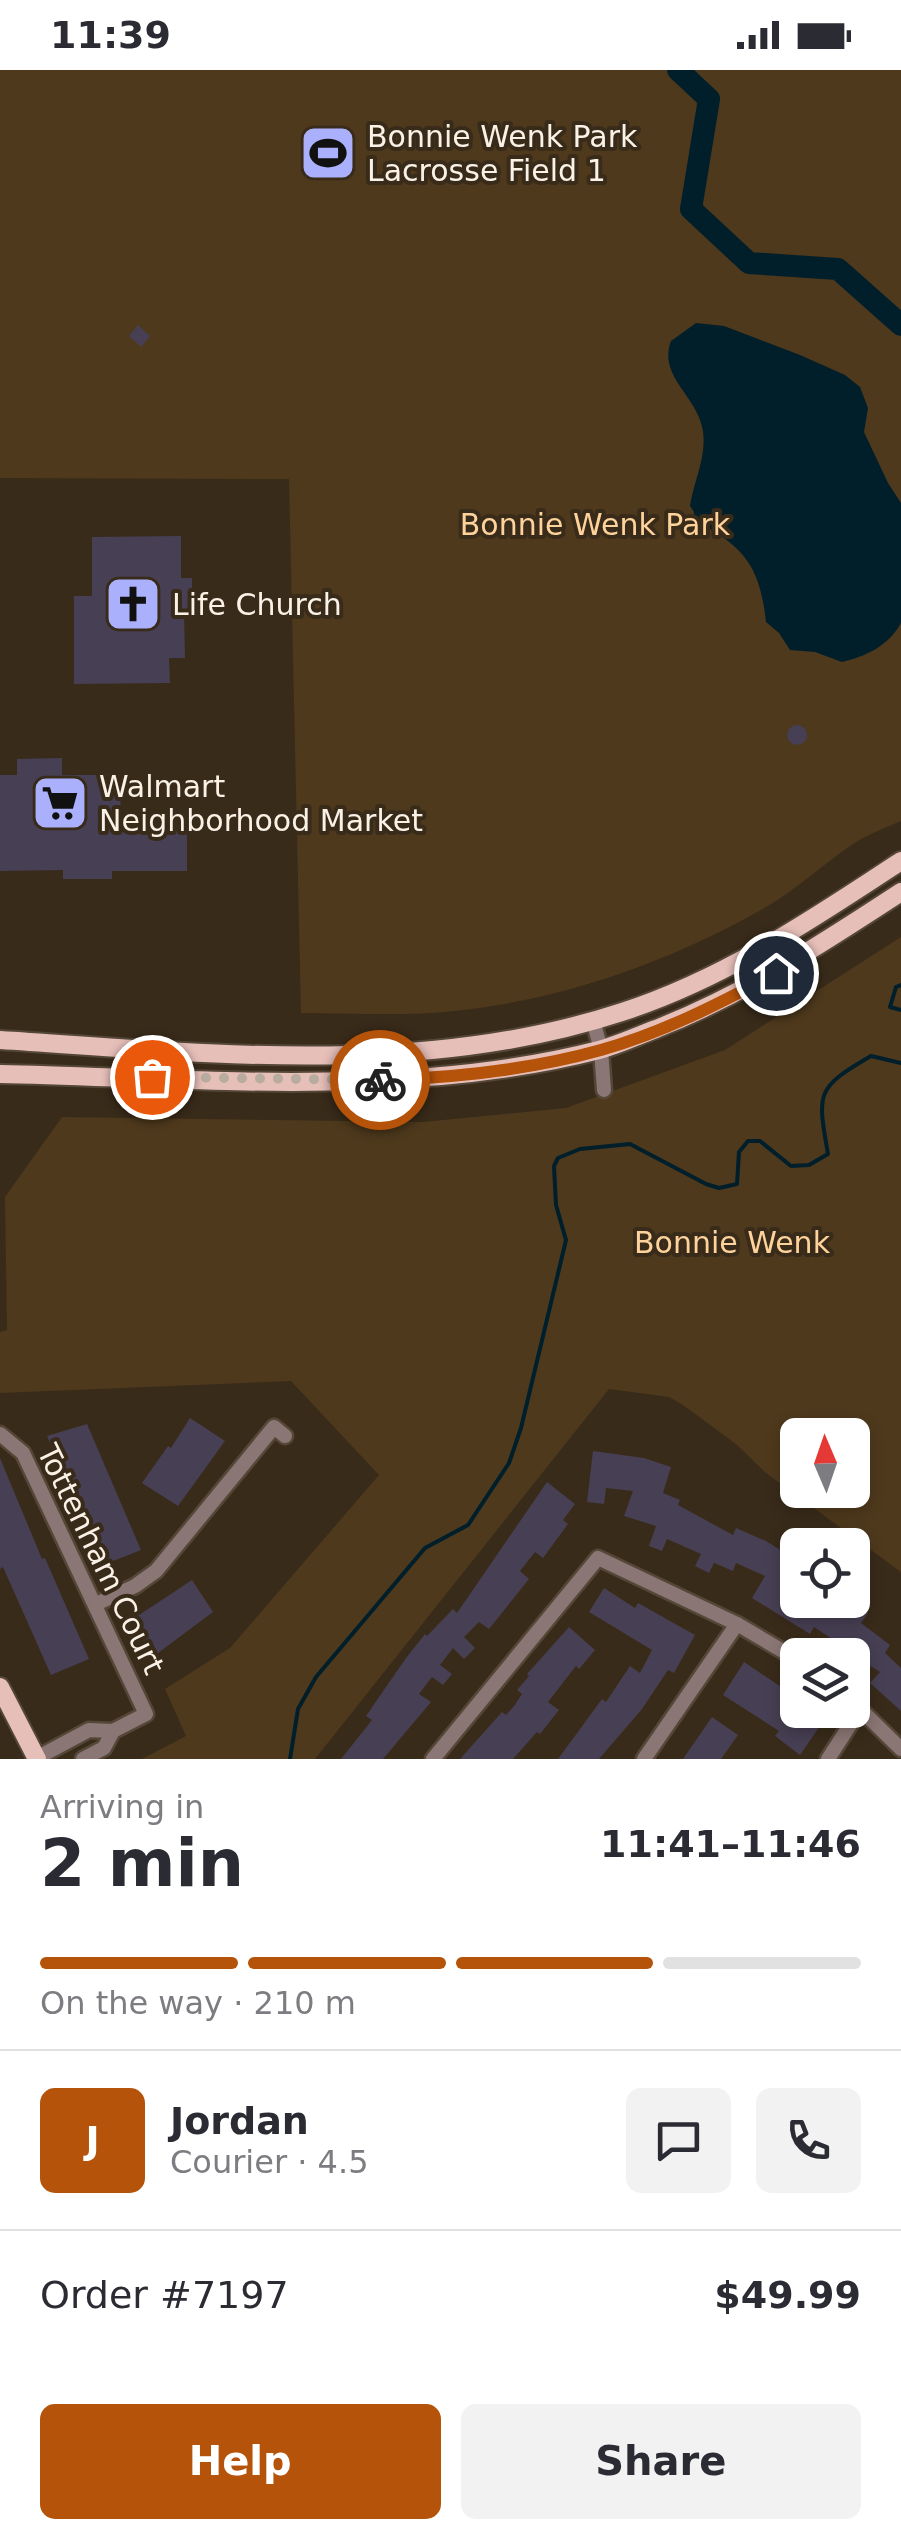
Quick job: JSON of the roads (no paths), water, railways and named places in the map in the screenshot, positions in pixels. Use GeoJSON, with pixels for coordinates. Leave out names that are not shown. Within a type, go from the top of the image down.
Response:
{"type":"FeatureCollection","features":[{"type":"Feature","properties":{"kind":"main road"},"geometry":{"type":"LineString","coordinates":[[0,1040],[197,1052],[292,1053],[442,1052],[506,1042],[593,1020],[658,998],[748,957],[901,861]]}},
{"type":"Feature","properties":{"kind":"main road"},"geometry":{"type":"LineString","coordinates":[[0,1074],[292,1080],[450,1076],[506,1070],[602,1050],[734,996],[816,949],[901,892]]}},
{"type":"Feature","properties":{"kind":"main road"},"geometry":{"type":"LineString","coordinates":[[292,1053],[292,1080]]}},
{"type":"Feature","properties":{"kind":"main road"},"geometry":{"type":"LineString","coordinates":[[0,1686],[36,1758]]}},
{"type":"Feature","properties":{"kind":"street"},"geometry":{"type":"LineString","coordinates":[[593,1020],[602,1050],[604,1090]]}},
{"type":"Feature","properties":{"kind":"street"},"geometry":{"type":"LineString","coordinates":[[96,1604],[156,1572],[274,1427],[285,1436]]}},
{"type":"Feature","properties":{"kind":"street","name":"Tottenham Court"},"geometry":{"type":"LineString","coordinates":[[0,1434],[23,1453],[146,1714],[113,1731]]}},
{"type":"Feature","properties":{"kind":"street"},"geometry":{"type":"LineString","coordinates":[[433,1759],[598,1558],[737,1624],[780,1649]]}},
{"type":"Feature","properties":{"kind":"street"},"geometry":{"type":"LineString","coordinates":[[644,1759],[737,1624]]}},
{"type":"Feature","properties":{"kind":"street"},"geometry":{"type":"LineString","coordinates":[[870,1718],[901,1749]]}},
{"type":"Feature","properties":{"kind":"street"},"geometry":{"type":"LineString","coordinates":[[828,1759],[844,1728]]}},
{"type":"Feature","properties":{"kind":"street"},"geometry":{"type":"LineString","coordinates":[[36,1758],[90,1730],[113,1731],[104,1748],[83,1759]]}},
{"type":"Feature","properties":{"kind":"water"},"geometry":{"type":"Polygon","coordinates":[[[696,323],[724,326],[800,355],[845,375],[860,387],[868,408],[864,432],[901,503],[901,623],[890,638],[868,653],[842,662],[815,652],[790,650],[766,622],[759,586],[746,559],[725,538],[693,520],[690,506],[703,453],[703,431],[672,373],[668,352],[671,341],[696,323]]]}},
{"type":"Feature","properties":{"kind":"waterway"},"geometry":{"type":"LineString","coordinates":[[678,70],[709,99],[691,209],[749,263],[838,269],[901,325]]}},
{"type":"Feature","properties":{"kind":"waterway"},"geometry":{"type":"LineString","coordinates":[[901,985],[896,987],[890,1007],[901,1010]]}},
{"type":"Feature","properties":{"kind":"waterway"},"geometry":{"type":"LineString","coordinates":[[290,1759],[298,1709],[316,1677],[425,1548],[468,1525],[509,1463],[566,1240],[556,1205],[554,1166],[558,1158],[580,1149],[630,1144],[719,1188],[737,1184],[739,1152],[748,1141],[760,1141],[791,1166],[809,1165],[828,1154],[822,1104],[830,1085],[871,1056],[901,1063]]}},
{"type":"Feature","properties":{"kind":"place","name":"Bonnie Wenk Park Lacrosse Field 1"},"geometry":{"type":"Point","coordinates":[328,153]}},
{"type":"Feature","properties":{"kind":"place","name":"Life Church"},"geometry":{"type":"Point","coordinates":[133,604]}},
{"type":"Feature","properties":{"kind":"place","name":"Walmart Neighborhood Market"},"geometry":{"type":"Point","coordinates":[60,803]}},
{"type":"Feature","properties":{"kind":"park label","name":"Bonnie Wenk Park"},"geometry":{"type":"Point","coordinates":[595,524]}},
{"type":"Feature","properties":{"kind":"park label","name":"Bonnie Wenk"},"geometry":{"type":"Point","coordinates":[732,1242]}}]}
